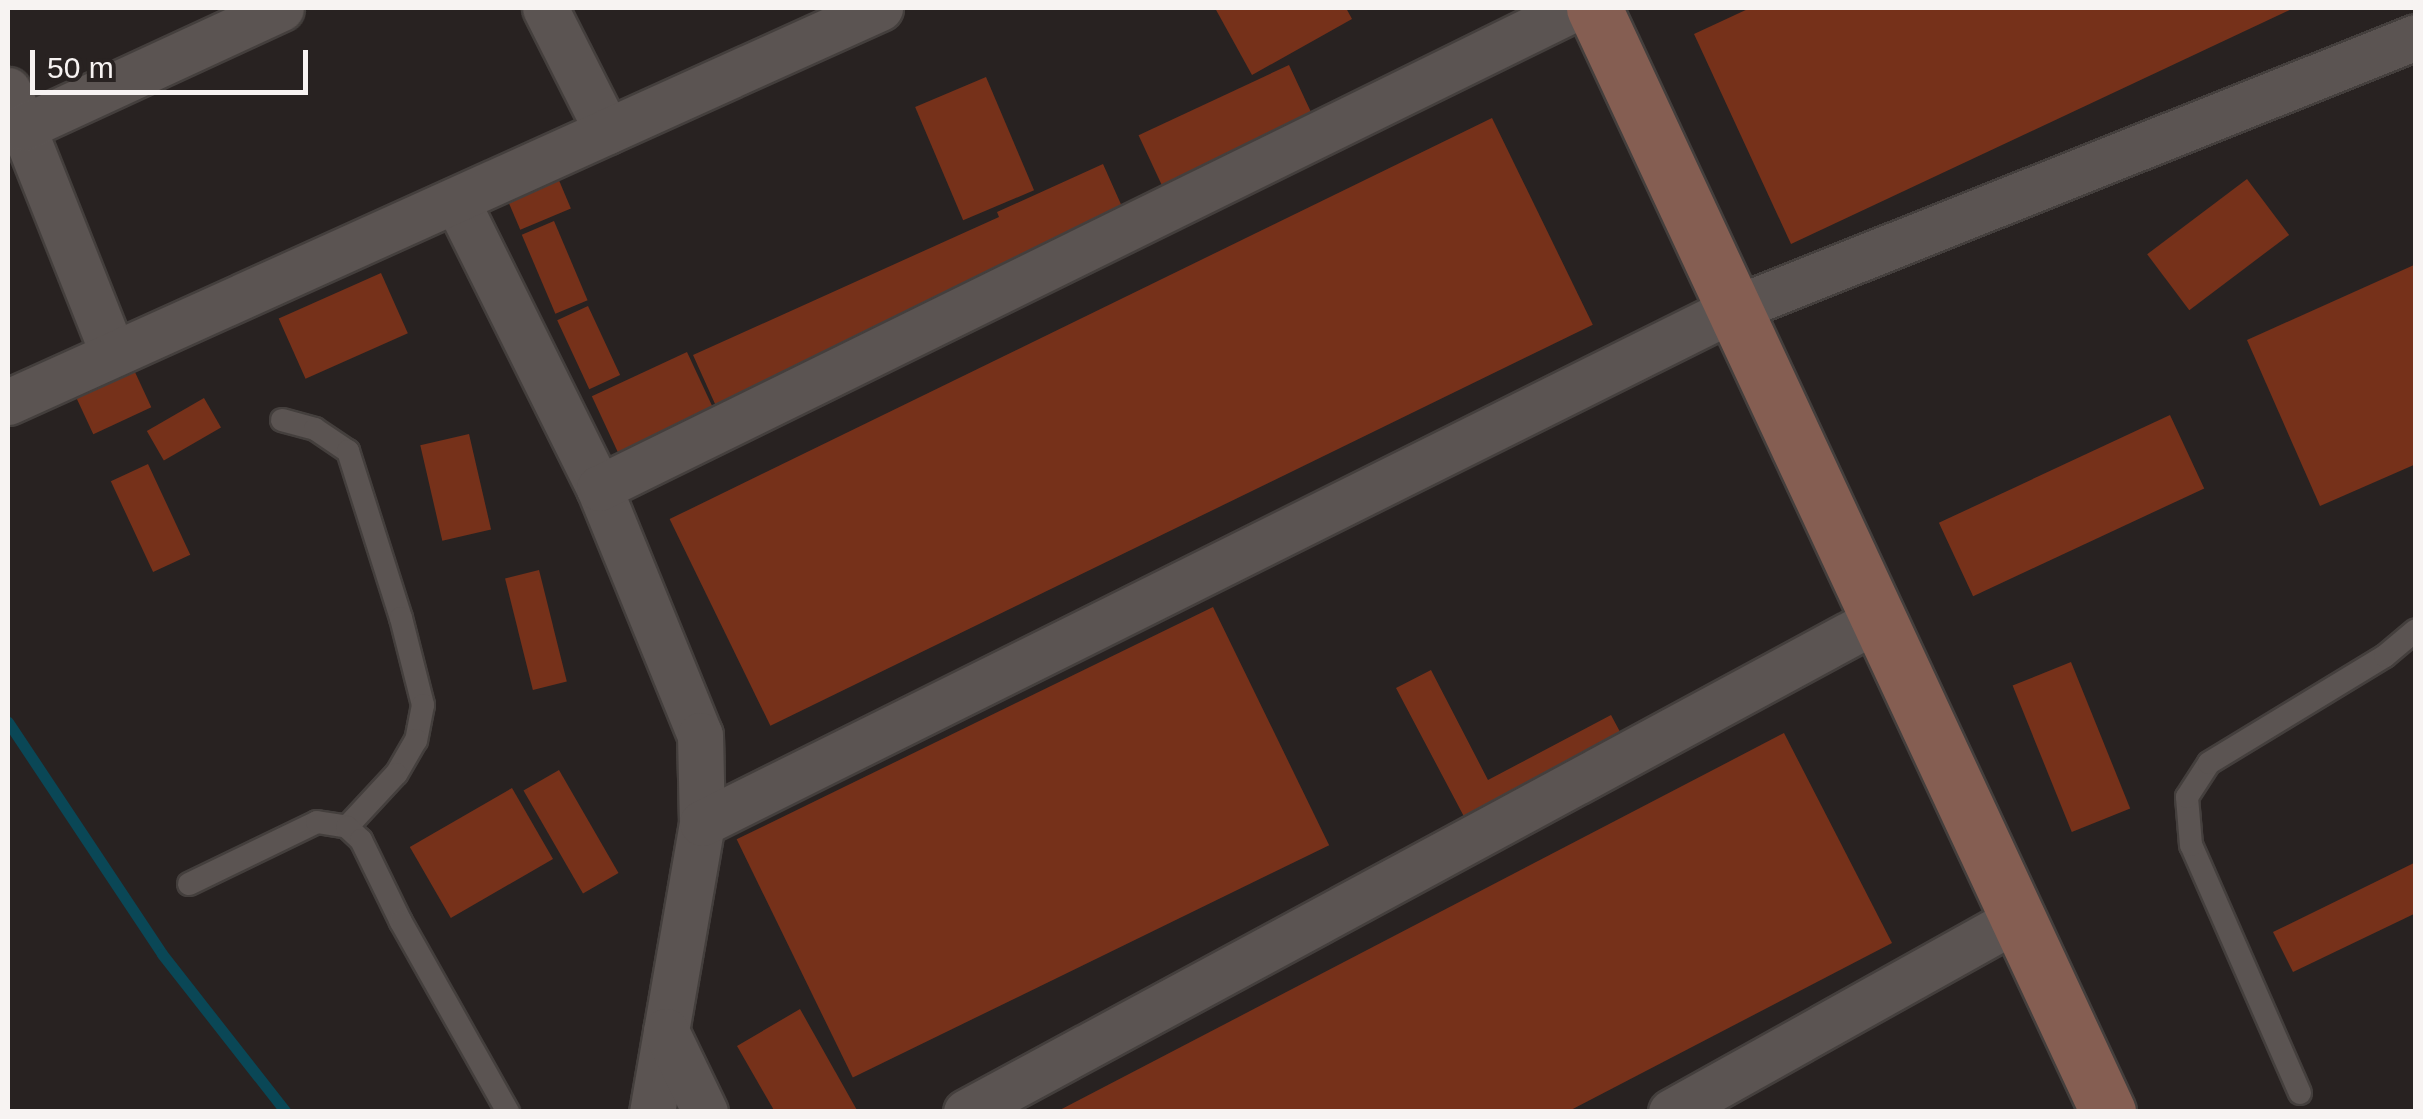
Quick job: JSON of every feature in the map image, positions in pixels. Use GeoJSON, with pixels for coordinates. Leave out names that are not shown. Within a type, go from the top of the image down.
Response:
{"type":"FeatureCollection","features":[{"type":"Feature","properties":{"kind":"street"},"geometry":{"type":"LineString","coordinates":[[113,354],[16,109],[281,8]]}},
{"type":"Feature","properties":{"kind":"street"},"geometry":{"type":"LineString","coordinates":[[545,8],[607,131]]}},
{"type":"Feature","properties":{"kind":"street"},"geometry":{"type":"LineString","coordinates":[[8,402],[880,8]]}},
{"type":"Feature","properties":{"kind":"street"},"geometry":{"type":"LineString","coordinates":[[599,488],[1575,8]]}},
{"type":"Feature","properties":{"kind":"street"},"geometry":{"type":"LineString","coordinates":[[1594,8],[2015,920],[2108,1112]]}},
{"type":"Feature","properties":{"kind":"street"},"geometry":{"type":"LineString","coordinates":[[702,823],[1731,310],[2416,38]]}},
{"type":"Feature","properties":{"kind":"street"},"geometry":{"type":"LineString","coordinates":[[456,200],[599,488],[700,735],[702,823],[652,1112]]}},
{"type":"Feature","properties":{"kind":"street"},"geometry":{"type":"LineString","coordinates":[[966,1112],[1876,620]]}},
{"type":"Feature","properties":{"kind":"street"},"geometry":{"type":"LineString","coordinates":[[1671,1112],[2015,920]]}},
{"type":"Feature","properties":{"kind":"street"},"geometry":{"type":"LineString","coordinates":[[666,1031],[705,1112]]}},
{"type":"Feature","properties":{"kind":"lane"},"geometry":{"type":"LineString","coordinates":[[282,420],[316,429],[348,451],[401,618],[423,706],[416,740],[396,774],[347,827]]}},
{"type":"Feature","properties":{"kind":"lane"},"geometry":{"type":"LineString","coordinates":[[2300,1093],[2191,846],[2186,797],[2209,763],[2385,656],[2416,630]]}},
{"type":"Feature","properties":{"kind":"lane"},"geometry":{"type":"LineString","coordinates":[[188,884],[316,822],[347,827],[360,840],[401,922],[508,1112]]}},
{"type":"Feature","properties":{"kind":"building"},"geometry":{"type":"Polygon","coordinates":[[[1215,8],[1346,8],[1352,19],[1252,75],[1215,8]]]}},
{"type":"Feature","properties":{"kind":"building"},"geometry":{"type":"Polygon","coordinates":[[[1750,8],[2294,8],[1791,244],[1694,34],[1750,8]]]}},
{"type":"Feature","properties":{"kind":"building"},"geometry":{"type":"Polygon","coordinates":[[[1289,65],[1322,137],[1172,207],[1139,135],[1289,65]]]}},
{"type":"Feature","properties":{"kind":"building"},"geometry":{"type":"Polygon","coordinates":[[[986,77],[1034,190],[963,220],[915,107],[986,77]]]}},
{"type":"Feature","properties":{"kind":"building"},"geometry":{"type":"Polygon","coordinates":[[[1492,118],[1593,325],[770,726],[670,519],[1492,118]]]}},
{"type":"Feature","properties":{"kind":"building"},"geometry":{"type":"Polygon","coordinates":[[[1103,164],[1128,220],[720,415],[693,355],[999,217],[997,212],[1103,164]]]}},
{"type":"Feature","properties":{"kind":"building"},"geometry":{"type":"Polygon","coordinates":[[[558,178],[571,208],[520,230],[507,199],[558,178]]]}},
{"type":"Feature","properties":{"kind":"building"},"geometry":{"type":"Polygon","coordinates":[[[2247,179],[2289,235],[2189,310],[2147,254],[2247,179]]]}},
{"type":"Feature","properties":{"kind":"building"},"geometry":{"type":"Polygon","coordinates":[[[554,221],[588,300],[555,314],[522,235],[554,221]]]}},
{"type":"Feature","properties":{"kind":"building"},"geometry":{"type":"Polygon","coordinates":[[[2414,265],[2416,464],[2320,506],[2247,340],[2414,265]]]}},
{"type":"Feature","properties":{"kind":"building"},"geometry":{"type":"Polygon","coordinates":[[[381,273],[408,333],[306,379],[279,319],[381,273]]]}},
{"type":"Feature","properties":{"kind":"building"},"geometry":{"type":"Polygon","coordinates":[[[588,306],[620,375],[589,389],[557,320],[588,306]]]}},
{"type":"Feature","properties":{"kind":"building"},"geometry":{"type":"Polygon","coordinates":[[[687,352],[714,411],[619,455],[592,396],[687,352]]]}},
{"type":"Feature","properties":{"kind":"building"},"geometry":{"type":"Polygon","coordinates":[[[134,370],[151,407],[93,434],[76,397],[134,370]]]}},
{"type":"Feature","properties":{"kind":"building"},"geometry":{"type":"Polygon","coordinates":[[[204,398],[221,427],[164,460],[147,431],[204,398]]]}},
{"type":"Feature","properties":{"kind":"building"},"geometry":{"type":"Polygon","coordinates":[[[2170,415],[2204,488],[1973,596],[1939,523],[2170,415]]]}},
{"type":"Feature","properties":{"kind":"building"},"geometry":{"type":"Polygon","coordinates":[[[469,434],[491,529],[442,541],[420,445],[469,434]]]}},
{"type":"Feature","properties":{"kind":"building"},"geometry":{"type":"Polygon","coordinates":[[[148,464],[190,555],[153,572],[111,481],[148,464]]]}},
{"type":"Feature","properties":{"kind":"building"},"geometry":{"type":"Polygon","coordinates":[[[539,570],[567,682],[533,690],[505,578],[539,570]]]}},
{"type":"Feature","properties":{"kind":"building"},"geometry":{"type":"Polygon","coordinates":[[[1213,607],[1329,845],[853,1078],[737,839],[1213,607]]]}},
{"type":"Feature","properties":{"kind":"building"},"geometry":{"type":"Polygon","coordinates":[[[2071,662],[2130,808],[2072,832],[2013,686],[2071,662]]]}},
{"type":"Feature","properties":{"kind":"building"},"geometry":{"type":"Polygon","coordinates":[[[1431,670],[1488,780],[1611,715],[1626,743],[1469,826],[1396,688],[1431,670]]]}},
{"type":"Feature","properties":{"kind":"building"},"geometry":{"type":"Polygon","coordinates":[[[1784,733],[1892,943],[1567,1112],[1056,1112],[1784,733]]]}},
{"type":"Feature","properties":{"kind":"building"},"geometry":{"type":"Polygon","coordinates":[[[559,770],[618,873],[583,894],[523,790],[559,770]]]}},
{"type":"Feature","properties":{"kind":"building"},"geometry":{"type":"Polygon","coordinates":[[[512,788],[553,859],[451,918],[410,847],[512,788]]]}},
{"type":"Feature","properties":{"kind":"building"},"geometry":{"type":"Polygon","coordinates":[[[2416,862],[2416,913],[2293,972],[2273,932],[2416,862]]]}},
{"type":"Feature","properties":{"kind":"building"},"geometry":{"type":"Polygon","coordinates":[[[800,1009],[858,1112],[775,1112],[737,1046],[800,1009]]]}},
{"type":"Feature","properties":{"kind":"waterway"},"geometry":{"type":"LineString","coordinates":[[8,722],[162,954],[286,1112]]}}]}
